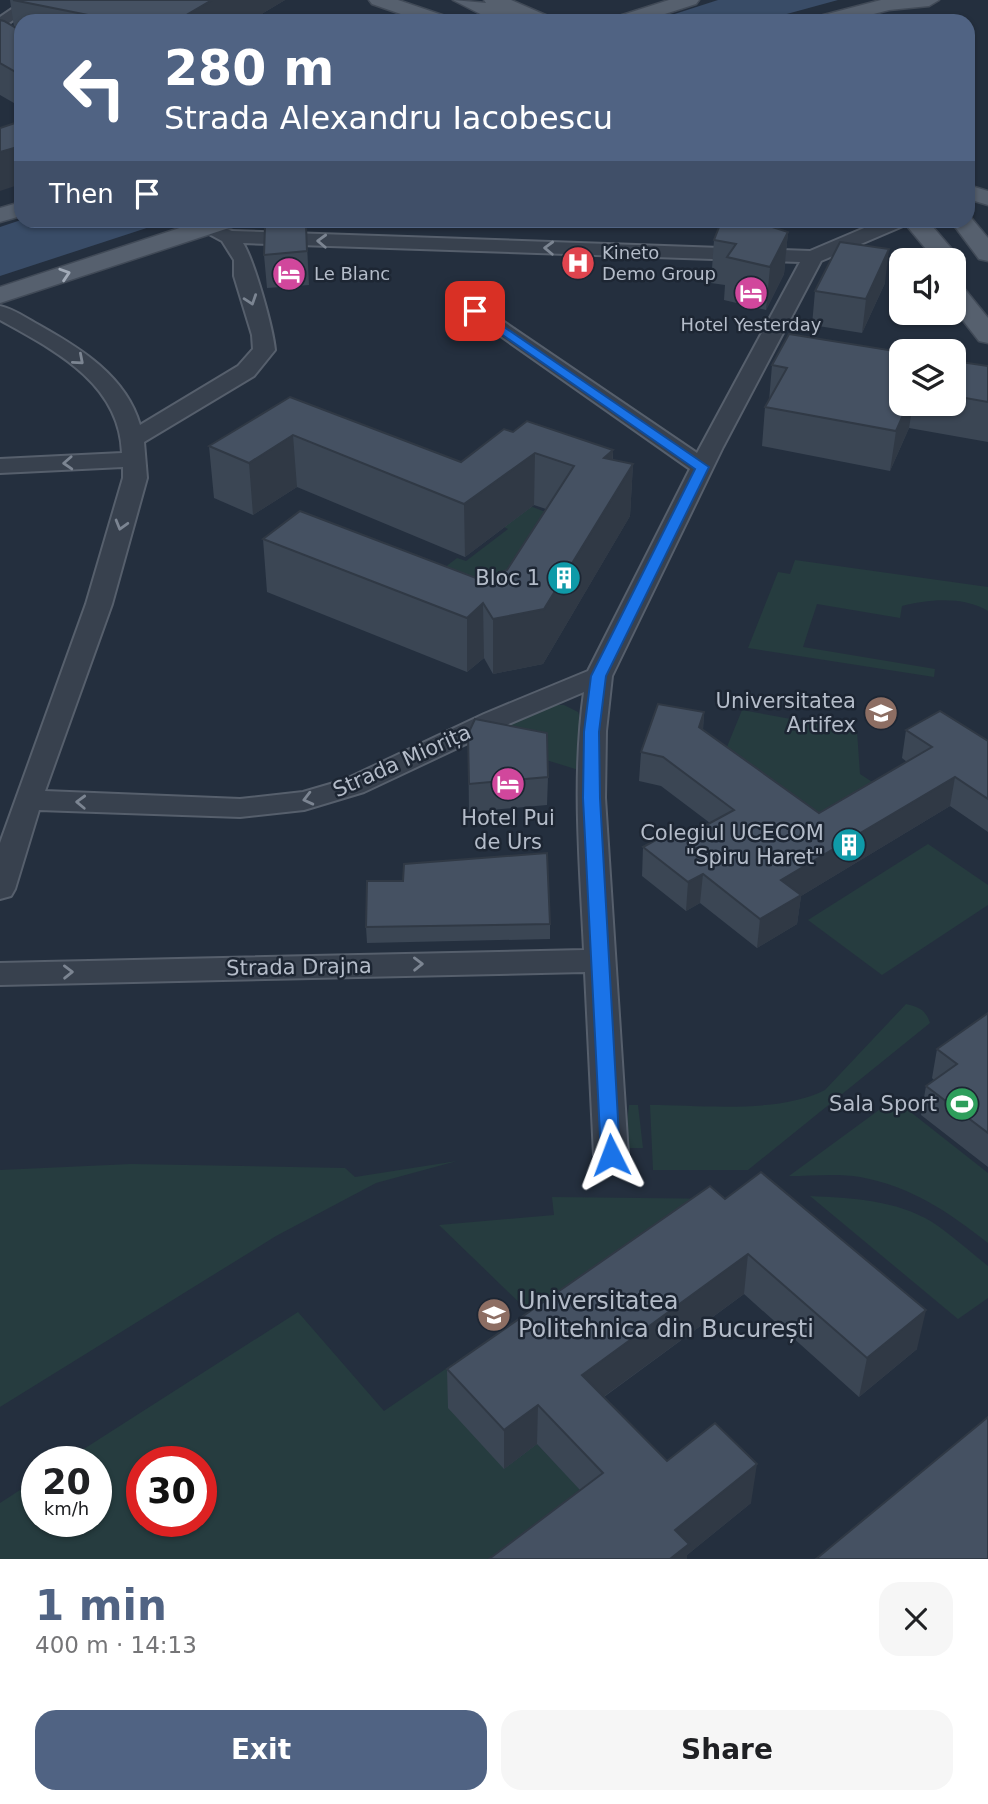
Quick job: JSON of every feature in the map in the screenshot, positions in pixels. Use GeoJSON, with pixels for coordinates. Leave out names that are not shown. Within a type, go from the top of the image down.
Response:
{"type":"FeatureCollection","features":[{"type":"Feature","properties":{"kind":"main road"},"geometry":{"type":"LineString","coordinates":[[379,0],[420,14]]}},
{"type":"Feature","properties":{"kind":"main road"},"geometry":{"type":"LineString","coordinates":[[407,0],[448,14]]}},
{"type":"Feature","properties":{"kind":"main road"},"geometry":{"type":"LineString","coordinates":[[463,0],[496,14]]}},
{"type":"Feature","properties":{"kind":"main road"},"geometry":{"type":"LineString","coordinates":[[494,0],[527,14]]}},
{"type":"Feature","properties":{"kind":"main road"},"geometry":{"type":"LineString","coordinates":[[645,14],[689,0]]}},
{"type":"Feature","properties":{"kind":"main road"},"geometry":{"type":"LineString","coordinates":[[850,14],[889,4],[929,0]]}},
{"type":"Feature","properties":{"kind":"main road"},"geometry":{"type":"LineString","coordinates":[[906,228],[920,248]]}},
{"type":"Feature","properties":{"kind":"main road"},"geometry":{"type":"LineString","coordinates":[[910,228],[934,248]]}},
{"type":"Feature","properties":{"kind":"main road"},"geometry":{"type":"LineString","coordinates":[[970,228],[988,254]]}},
{"type":"Feature","properties":{"kind":"main road"},"geometry":{"type":"LineString","coordinates":[[0,295],[222,229]]}},
{"type":"Feature","properties":{"kind":"main road"},"geometry":{"type":"LineString","coordinates":[[966,280],[988,307]]}},
{"type":"Feature","properties":{"kind":"main road"},"geometry":{"type":"LineString","coordinates":[[966,307],[988,335]]}},
{"type":"Feature","properties":{"kind":"street"},"geometry":{"type":"LineString","coordinates":[[15,14],[35,0]]}},
{"type":"Feature","properties":{"kind":"street"},"geometry":{"type":"LineString","coordinates":[[222,229],[292,240],[813,257],[884,228]]}},
{"type":"Feature","properties":{"kind":"street"},"geometry":{"type":"LineString","coordinates":[[0,466],[135,449],[258,360],[264,350],[263,335],[244,276],[244,260],[222,229]]}},
{"type":"Feature","properties":{"kind":"street"},"geometry":{"type":"LineString","coordinates":[[244,260],[265,248],[292,240]]}},
{"type":"Feature","properties":{"kind":"street"},"geometry":{"type":"LineString","coordinates":[[611,1155],[599,961],[592,732],[599,676],[702,467],[813,257]]}},
{"type":"Feature","properties":{"kind":"street"},"geometry":{"type":"LineString","coordinates":[[475,311],[702,467]]}},
{"type":"Feature","properties":{"kind":"street"},"geometry":{"type":"LineString","coordinates":[[0,312],[79,359],[125,407],[135,449],[135,478],[99,604],[28,800],[0,889]]}},
{"type":"Feature","properties":{"kind":"street","name":"Strada Miorița"},"geometry":{"type":"LineString","coordinates":[[28,800],[240,808],[304,801],[354,786],[599,676]]}},
{"type":"Feature","properties":{"kind":"street"},"geometry":{"type":"LineString","coordinates":[[528,706],[550,701],[573,704],[585,714],[592,732]]}},
{"type":"Feature","properties":{"kind":"street","name":"Strada Drajna"},"geometry":{"type":"LineString","coordinates":[[0,974],[599,961]]}},
{"type":"Feature","properties":{"kind":"green space"},"geometry":{"type":"Polygon","coordinates":[[[525,504],[561,518],[500,621],[405,598],[457,558],[466,561],[508,529],[500,525],[525,504]]]}},
{"type":"Feature","properties":{"kind":"green space"},"geometry":{"type":"Polygon","coordinates":[[[795,560],[988,587],[988,611],[968,603],[934,601],[902,606],[900,618],[817,604],[803,647],[935,669],[934,677],[748,648],[778,572],[790,574],[795,560]]]}},
{"type":"Feature","properties":{"kind":"green space"},"geometry":{"type":"Polygon","coordinates":[[[551,705],[564,705],[578,712],[582,723],[585,772],[472,737],[551,705]]]}},
{"type":"Feature","properties":{"kind":"green space"},"geometry":{"type":"Polygon","coordinates":[[[742,710],[857,731],[860,774],[880,787],[815,825],[722,759],[742,710]]]}},
{"type":"Feature","properties":{"kind":"green space"},"geometry":{"type":"Polygon","coordinates":[[[928,844],[988,885],[988,905],[882,975],[808,920],[928,844]]]}},
{"type":"Feature","properties":{"kind":"green space"},"geometry":{"type":"Polygon","coordinates":[[[906,1004],[921,1010],[930,1023],[748,1170],[653,1170],[650,1105],[763,1105],[806,1098],[825,1090],[906,1004]]]}},
{"type":"Feature","properties":{"kind":"green space"},"geometry":{"type":"Polygon","coordinates":[[[894,1099],[988,1173],[988,1243],[944,1211],[896,1187],[851,1176],[789,1176],[894,1099]]]}},
{"type":"Feature","properties":{"kind":"green space"},"geometry":{"type":"Polygon","coordinates":[[[629,1105],[638,1105],[643,1148],[616,1148],[626,1131],[629,1105]]]}},
{"type":"Feature","properties":{"kind":"green space"},"geometry":{"type":"Polygon","coordinates":[[[457,1161],[376,1183],[276,1236],[0,1407],[0,1170],[131,1164],[345,1168],[355,1177],[457,1161]]]}},
{"type":"Feature","properties":{"kind":"green space"},"geometry":{"type":"Polygon","coordinates":[[[810,1196],[858,1199],[889,1205],[932,1222],[988,1266],[988,1298],[958,1319],[810,1196]]]}},
{"type":"Feature","properties":{"kind":"green space"},"geometry":{"type":"Polygon","coordinates":[[[552,1197],[729,1199],[537,1444],[601,1511],[539,1559],[0,1559],[0,1503],[21,1489],[21,1537],[112,1537],[112,1446],[88,1446],[298,1312],[384,1411],[529,1312],[439,1225],[554,1215],[552,1197]]]}},
{"type":"Feature","properties":{"kind":"water"},"geometry":{"type":"Polygon","coordinates":[[[718,0],[838,0],[787,14],[675,14],[718,0]]]}},
{"type":"Feature","properties":{"kind":"water"},"geometry":{"type":"Polygon","coordinates":[[[14,222],[14,228],[147,228],[0,276],[0,227],[14,222]]]}},
{"type":"Feature","properties":{"kind":"building"},"geometry":{"type":"Polygon","coordinates":[[[13,0],[212,0],[188,14],[83,14],[13,0]]]}},
{"type":"Feature","properties":{"kind":"building"},"geometry":{"type":"Polygon","coordinates":[[[0,20],[14,27],[14,71],[0,63],[0,20]]]}},
{"type":"Feature","properties":{"kind":"building"},"geometry":{"type":"Polygon","coordinates":[[[14,123],[14,148],[0,152],[0,128],[14,123]]]}},
{"type":"Feature","properties":{"kind":"building"},"geometry":{"type":"Polygon","coordinates":[[[265,228],[306,228],[307,251],[264,255],[265,228]]]}},
{"type":"Feature","properties":{"kind":"building"},"geometry":{"type":"Polygon","coordinates":[[[719,228],[776,228],[788,232],[770,267],[727,257],[736,244],[714,240],[719,228]]]}},
{"type":"Feature","properties":{"kind":"building"},"geometry":{"type":"Polygon","coordinates":[[[840,242],[889,249],[866,299],[815,291],[840,242]]]}},
{"type":"Feature","properties":{"kind":"building"},"geometry":{"type":"Polygon","coordinates":[[[789,334],[889,350],[889,416],[903,416],[896,431],[765,407],[787,368],[772,365],[789,334]]]}},
{"type":"Feature","properties":{"kind":"building"},"geometry":{"type":"Polygon","coordinates":[[[966,363],[988,366],[988,402],[966,398],[966,363]]]}},
{"type":"Feature","properties":{"kind":"building"},"geometry":{"type":"Polygon","coordinates":[[[290,397],[461,462],[504,429],[513,432],[527,421],[613,450],[604,458],[633,464],[544,609],[493,619],[483,603],[467,618],[263,539],[300,511],[481,580],[507,570],[574,466],[535,453],[464,504],[293,435],[249,463],[209,446],[290,397]]]}},
{"type":"Feature","properties":{"kind":"building"},"geometry":{"type":"Polygon","coordinates":[[[658,704],[704,712],[699,727],[819,813],[932,747],[906,730],[940,711],[988,741],[988,799],[955,777],[781,880],[801,895],[760,919],[703,874],[688,882],[643,847],[678,828],[688,835],[734,810],[663,757],[641,752],[658,704]]]}},
{"type":"Feature","properties":{"kind":"building"},"geometry":{"type":"Polygon","coordinates":[[[475,719],[547,733],[548,777],[469,784],[468,734],[475,719]]]}},
{"type":"Feature","properties":{"kind":"building"},"geometry":{"type":"Polygon","coordinates":[[[547,853],[550,924],[366,927],[367,881],[403,881],[404,864],[547,853]]]}},
{"type":"Feature","properties":{"kind":"building"},"geometry":{"type":"Polygon","coordinates":[[[988,1013],[988,1133],[926,1086],[957,1064],[937,1049],[988,1013]]]}},
{"type":"Feature","properties":{"kind":"building"},"geometry":{"type":"Polygon","coordinates":[[[761,1172],[926,1310],[867,1358],[748,1254],[582,1375],[667,1461],[715,1423],[757,1464],[675,1530],[689,1544],[670,1559],[489,1559],[603,1473],[538,1405],[504,1430],[447,1369],[710,1186],[725,1199],[761,1172]]]}},
{"type":"Feature","properties":{"kind":"building"},"geometry":{"type":"Polygon","coordinates":[[[988,1417],[988,1559],[816,1559],[988,1417]]]}},
{"type":"Feature","properties":{"kind":"place","name":"Kineto Demo Group"},"geometry":{"type":"Point","coordinates":[578,263]}},
{"type":"Feature","properties":{"kind":"place","name":"Le Blanc"},"geometry":{"type":"Point","coordinates":[289,274]}},
{"type":"Feature","properties":{"kind":"place","name":"Hotel Yesterday"},"geometry":{"type":"Point","coordinates":[751,293]}},
{"type":"Feature","properties":{"kind":"place","name":"Bloc 1"},"geometry":{"type":"Point","coordinates":[564,578]}},
{"type":"Feature","properties":{"kind":"place","name":"Universitatea Artifex"},"geometry":{"type":"Point","coordinates":[881,713]}},
{"type":"Feature","properties":{"kind":"place","name":"Hotel Pui de Urs"},"geometry":{"type":"Point","coordinates":[508,784]}},
{"type":"Feature","properties":{"kind":"place","name":"Colegiul UCECOM \"Spiru Haret\""},"geometry":{"type":"Point","coordinates":[849,845]}},
{"type":"Feature","properties":{"kind":"place","name":"Sala Sport"},"geometry":{"type":"Point","coordinates":[962,1104]}},
{"type":"Feature","properties":{"kind":"place","name":"Universitatea Politehnica din București"},"geometry":{"type":"Point","coordinates":[494,1315]}},
{"type":"Feature","properties":{"kind":"route"},"geometry":{"type":"LineString","coordinates":[[475,311],[702,467],[599,676],[592,732],[592,798],[611,1155]]}}]}
